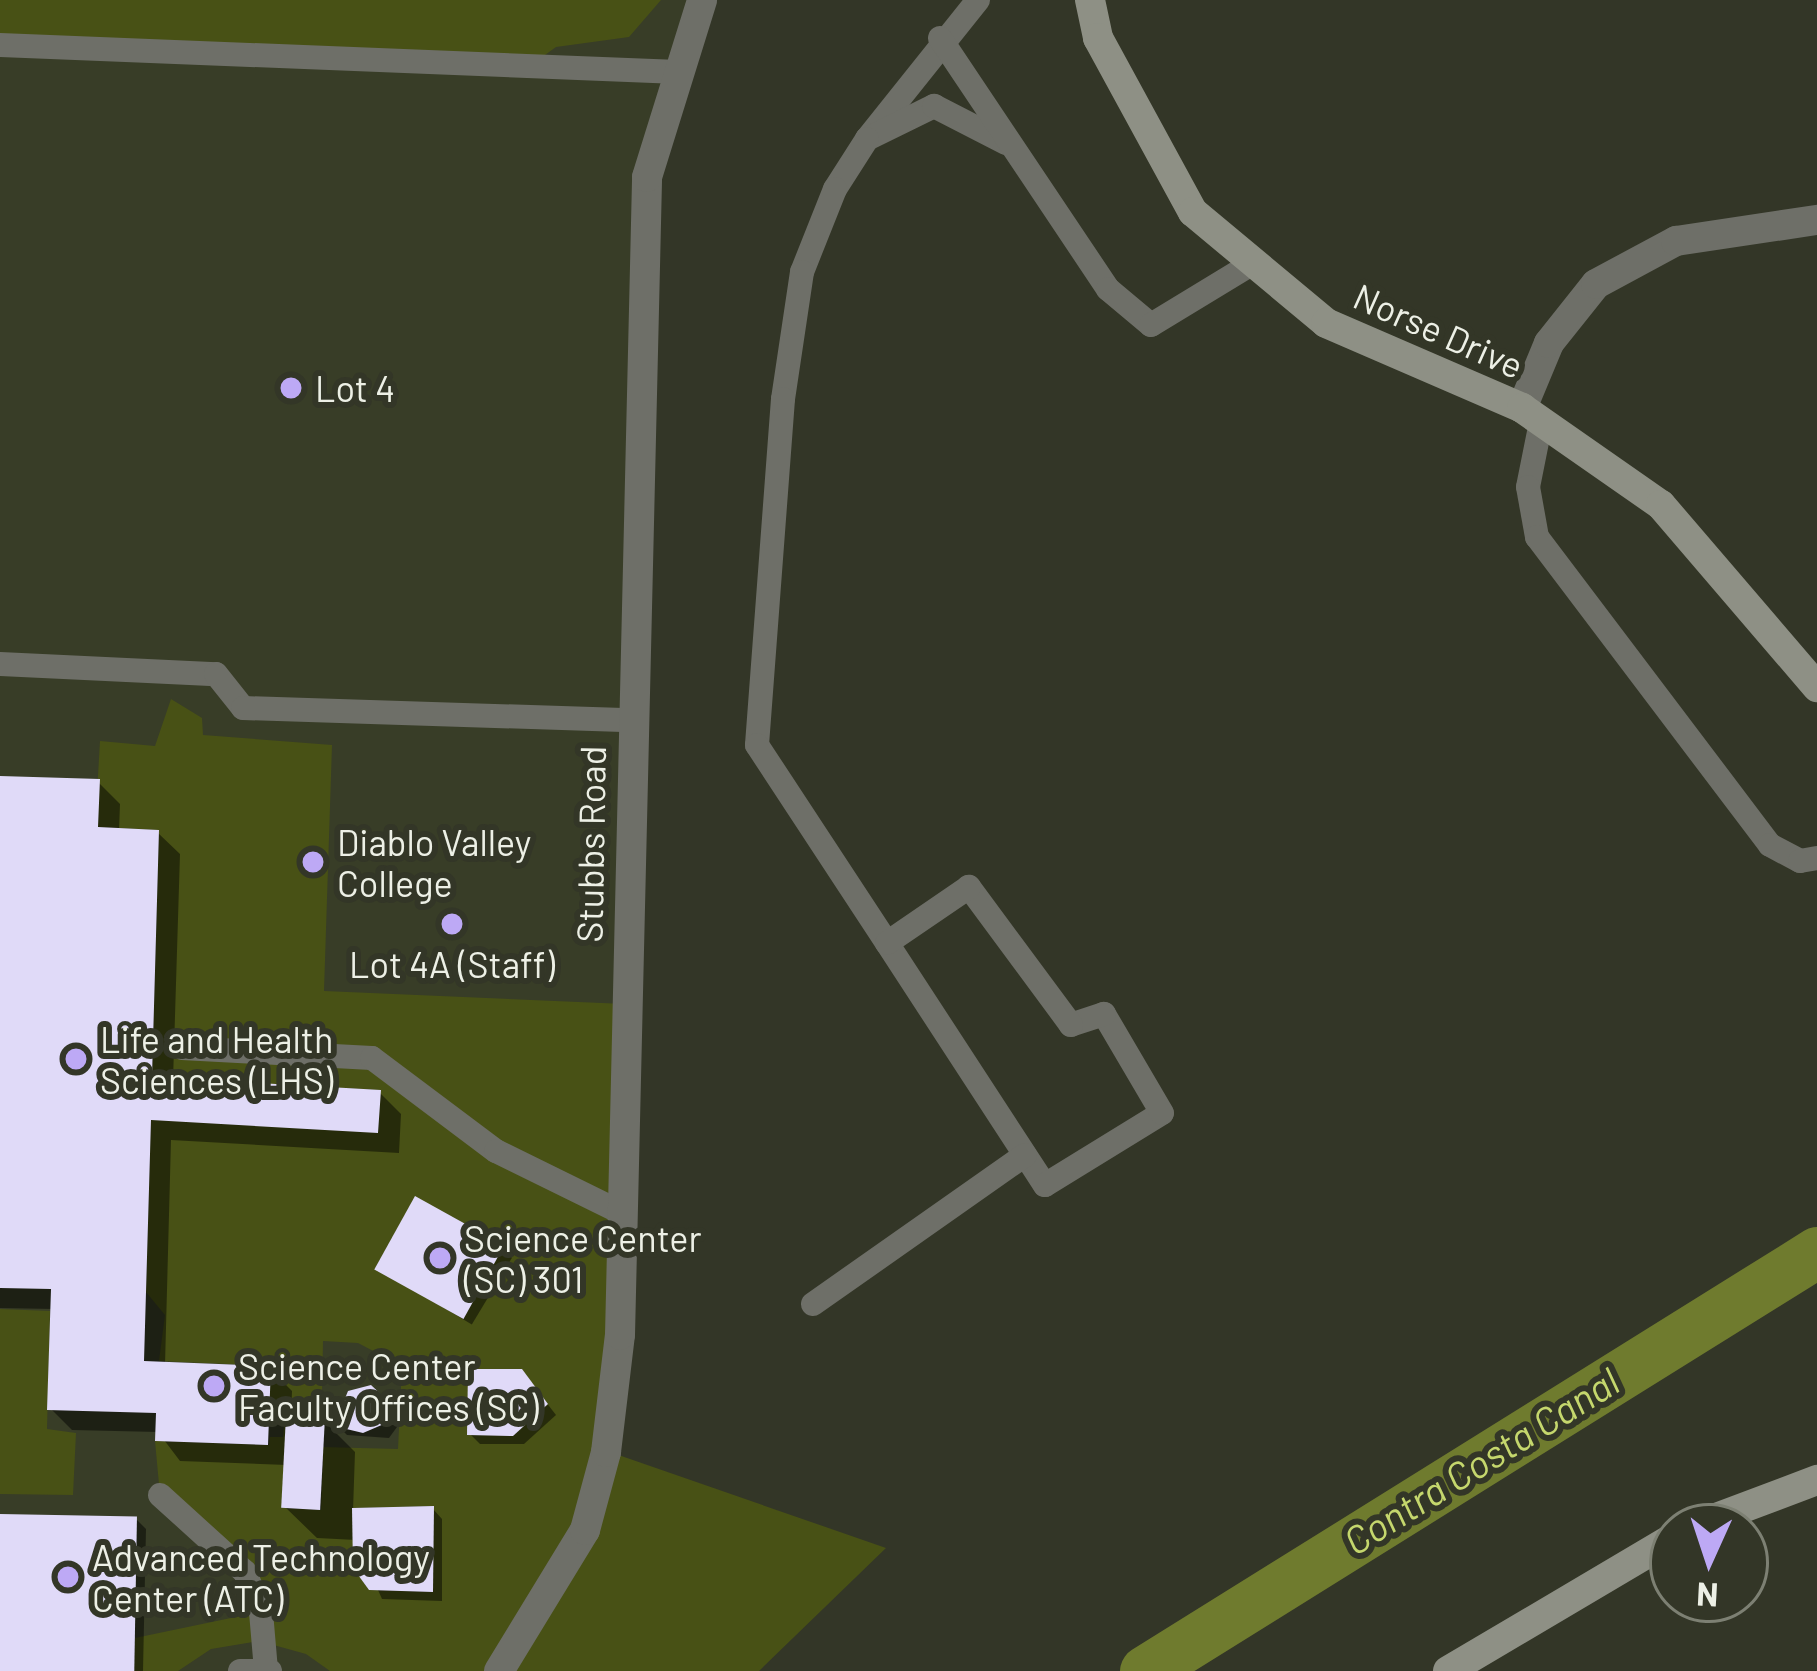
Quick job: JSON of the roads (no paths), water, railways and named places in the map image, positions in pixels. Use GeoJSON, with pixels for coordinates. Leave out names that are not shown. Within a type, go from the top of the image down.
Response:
{"type":"FeatureCollection","features":[{"type":"Feature","properties":{"kind":"street","name":"Stubbs Road"},"geometry":{"type":"LineString","coordinates":[[500,1671],[585,1529],[601,1471],[620,1335],[647,177],[703,0]]}},
{"type":"Feature","properties":{"kind":"street","name":"Norse Drive"},"geometry":{"type":"LineString","coordinates":[[1090,0],[1098,38],[1192,212],[1326,323],[1532,415],[1661,505],[1817,687]]}},
{"type":"Feature","properties":{"kind":"street"},"geometry":{"type":"LineString","coordinates":[[1532,415],[1549,343],[1596,284],[1676,241],[1817,220]]}},
{"type":"Feature","properties":{"kind":"street"},"geometry":{"type":"LineString","coordinates":[[1756,1503],[1817,1480]]}},
{"type":"Feature","properties":{"kind":"street"},"geometry":{"type":"LineString","coordinates":[[1448,1671],[1649,1552]]}},
{"type":"Feature","properties":{"kind":"lane"},"geometry":{"type":"LineString","coordinates":[[887,944],[968,887],[1071,1025],[1104,1014],[1162,1113],[1045,1184],[1025,1155],[887,944],[757,745],[783,399],[802,272],[836,189],[867,139],[940,38],[978,0]]}},
{"type":"Feature","properties":{"kind":"lane"},"geometry":{"type":"LineString","coordinates":[[940,38],[1108,290],[1151,325],[1253,263]]}},
{"type":"Feature","properties":{"kind":"lane"},"geometry":{"type":"LineString","coordinates":[[0,45],[678,72]]}},
{"type":"Feature","properties":{"kind":"lane"},"geometry":{"type":"LineString","coordinates":[[867,139],[934,106],[1006,143]]}},
{"type":"Feature","properties":{"kind":"lane"},"geometry":{"type":"LineString","coordinates":[[1532,415],[1528,487],[1537,537],[1770,845],[1800,861],[1817,858]]}},
{"type":"Feature","properties":{"kind":"lane"},"geometry":{"type":"LineString","coordinates":[[0,664],[216,674],[243,708],[632,720]]}},
{"type":"Feature","properties":{"kind":"lane"},"geometry":{"type":"LineString","coordinates":[[182,1048],[372,1058],[496,1151],[622,1214]]}},
{"type":"Feature","properties":{"kind":"lane"},"geometry":{"type":"LineString","coordinates":[[813,1304],[1025,1155]]}},
{"type":"Feature","properties":{"kind":"lane"},"geometry":{"type":"LineString","coordinates":[[160,1495],[245,1572],[261,1612],[268,1670],[240,1671]]}},
{"type":"Feature","properties":{"kind":"waterway","name":"Contra Costa Canal"},"geometry":{"type":"LineString","coordinates":[[1145,1671],[1817,1252]]}},
{"type":"Feature","properties":{"kind":"place","name":"Lot 4"},"geometry":{"type":"Point","coordinates":[291,388]}},
{"type":"Feature","properties":{"kind":"place","name":"Diablo Valley College"},"geometry":{"type":"Point","coordinates":[313,862]}},
{"type":"Feature","properties":{"kind":"place","name":"Lot 4A (Staff)"},"geometry":{"type":"Point","coordinates":[452,924]}},
{"type":"Feature","properties":{"kind":"place","name":"Life and Health Sciences (LHS)"},"geometry":{"type":"Point","coordinates":[76,1059]}},
{"type":"Feature","properties":{"kind":"place","name":"Science Center (SC) 301"},"geometry":{"type":"Point","coordinates":[440,1258]}},
{"type":"Feature","properties":{"kind":"place","name":"Science Center Faculty Offices (SC)"},"geometry":{"type":"Point","coordinates":[214,1386]}},
{"type":"Feature","properties":{"kind":"place","name":"Advanced Technology Center (ATC)"},"geometry":{"type":"Point","coordinates":[68,1577]}}]}
